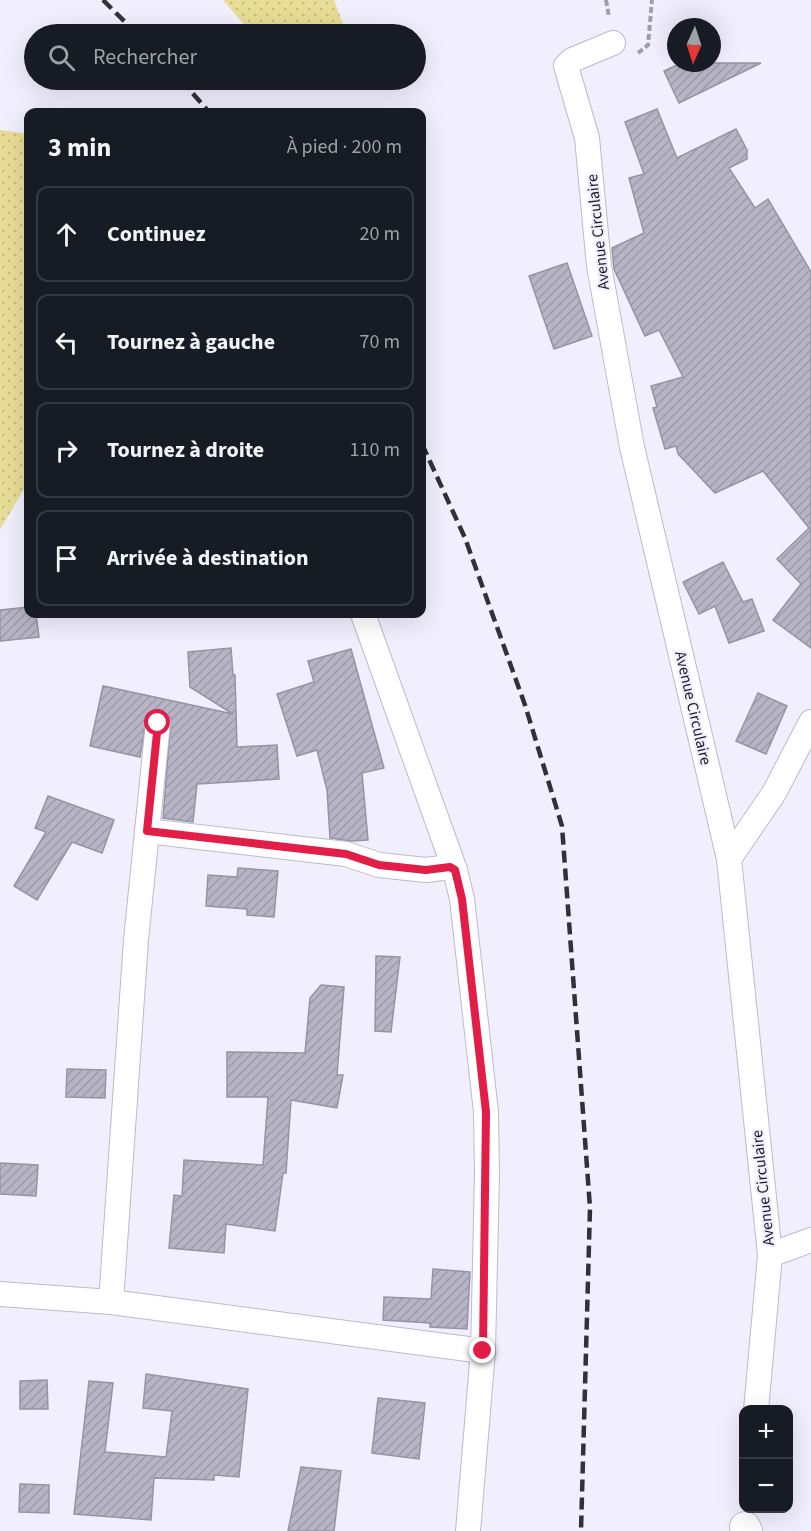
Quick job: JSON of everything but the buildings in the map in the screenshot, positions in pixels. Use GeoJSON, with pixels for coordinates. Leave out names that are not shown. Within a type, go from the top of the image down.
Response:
{"type":"FeatureCollection","features":[{"type":"Feature","properties":{"kind":"street","name":"Avenue Circulaire"},"geometry":{"type":"LineString","coordinates":[[613,43],[572,60],[566,66],[587,138],[599,266],[632,447],[729,860],[770,1255],[756,1405]]}},
{"type":"Feature","properties":{"kind":"street"},"geometry":{"type":"LineString","coordinates":[[364,618],[455,870],[462,899],[486,1112],[483,1351],[468,1531]]}},
{"type":"Feature","properties":{"kind":"street"},"geometry":{"type":"LineString","coordinates":[[729,860],[774,793],[811,722]]}},
{"type":"Feature","properties":{"kind":"street"},"geometry":{"type":"LineString","coordinates":[[111,1302],[136,940],[158,723]]}},
{"type":"Feature","properties":{"kind":"street"},"geometry":{"type":"LineString","coordinates":[[147,831],[346,854],[379,865],[426,870],[450,867],[455,870]]}},
{"type":"Feature","properties":{"kind":"street"},"geometry":{"type":"LineString","coordinates":[[770,1255],[811,1240]]}},
{"type":"Feature","properties":{"kind":"street"},"geometry":{"type":"LineString","coordinates":[[0,1294],[111,1302],[483,1351]]}},
{"type":"Feature","properties":{"kind":"shaded area"},"geometry":{"type":"Polygon","coordinates":[[[223,0],[334,0],[343,24],[243,24],[223,0]]]}},
{"type":"Feature","properties":{"kind":"shaded area"},"geometry":{"type":"Polygon","coordinates":[[[0,130],[24,133],[24,489],[0,530],[0,130]]]}},
{"type":"Feature","properties":{"kind":"railway"},"geometry":{"type":"LineString","coordinates":[[103,0],[127,24]]}},
{"type":"Feature","properties":{"kind":"railway"},"geometry":{"type":"LineString","coordinates":[[190,90],[206,108]]}},
{"type":"Feature","properties":{"kind":"railway"},"geometry":{"type":"LineString","coordinates":[[426,453],[465,538],[525,705],[562,826],[590,1208],[581,1531]]}},
{"type":"Feature","properties":{"kind":"route"},"geometry":{"type":"LineString","coordinates":[[158,723],[147,831],[346,854],[379,865],[426,870],[450,867],[455,870],[462,899],[486,1112],[483,1351]]}}]}
